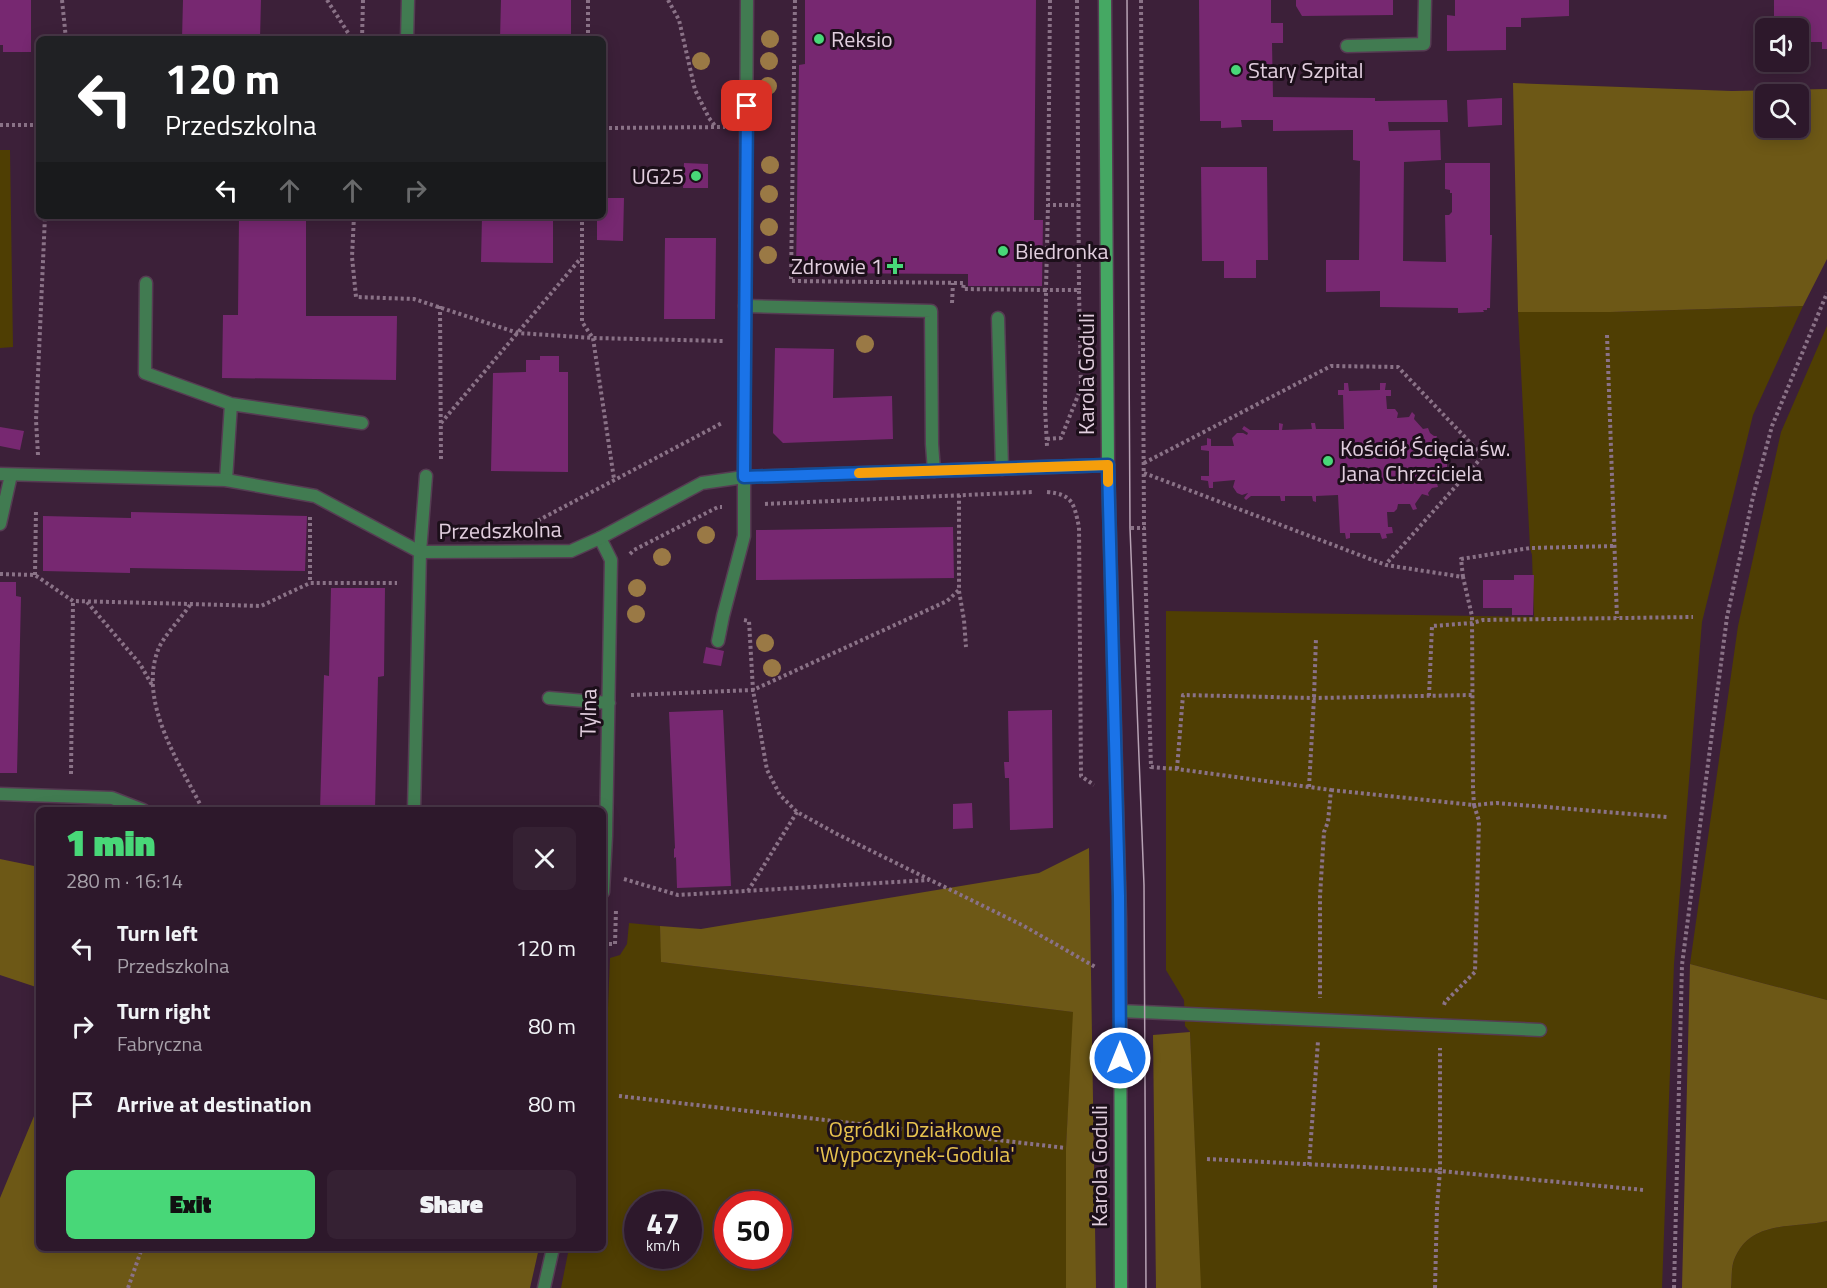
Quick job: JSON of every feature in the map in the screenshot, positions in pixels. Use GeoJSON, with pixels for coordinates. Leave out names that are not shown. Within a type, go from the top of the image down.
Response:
{"type":"FeatureCollection","features":[{"type":"Feature","properties":{"kind":"main road","name":"Karola Goduli"},"geometry":{"type":"LineString","coordinates":[[1105,0],[1108,465],[1119,895],[1121,1288]]}},
{"type":"Feature","properties":{"kind":"street"},"geometry":{"type":"LineString","coordinates":[[407,36],[408,0]]}},
{"type":"Feature","properties":{"kind":"street"},"geometry":{"type":"LineString","coordinates":[[718,641],[744,536],[747,0]]}},
{"type":"Feature","properties":{"kind":"street"},"geometry":{"type":"LineString","coordinates":[[1347,46],[1424,44],[1425,0]]}},
{"type":"Feature","properties":{"kind":"street"},"geometry":{"type":"LineString","coordinates":[[146,283],[145,373],[231,404],[362,423]]}},
{"type":"Feature","properties":{"kind":"street"},"geometry":{"type":"LineString","coordinates":[[745,306],[931,311],[934,471]]}},
{"type":"Feature","properties":{"kind":"street"},"geometry":{"type":"LineString","coordinates":[[998,318],[1002,469]]}},
{"type":"Feature","properties":{"kind":"street"},"geometry":{"type":"LineString","coordinates":[[226,480],[231,404]]}},
{"type":"Feature","properties":{"kind":"street","name":"Przedszkolna"},"geometry":{"type":"LineString","coordinates":[[5,475],[226,480],[315,496],[420,552],[571,551],[600,538],[702,483],[744,477],[1108,465]]}},
{"type":"Feature","properties":{"kind":"street"},"geometry":{"type":"LineString","coordinates":[[0,524],[5,475]]}},
{"type":"Feature","properties":{"kind":"street"},"geometry":{"type":"LineString","coordinates":[[414,807],[420,552],[426,476]]}},
{"type":"Feature","properties":{"kind":"street","name":"Tylna"},"geometry":{"type":"LineString","coordinates":[[600,538],[612,560],[606,807]]}},
{"type":"Feature","properties":{"kind":"street"},"geometry":{"type":"LineString","coordinates":[[549,698],[609,703]]}},
{"type":"Feature","properties":{"kind":"street"},"geometry":{"type":"LineString","coordinates":[[0,794],[112,798],[135,807]]}},
{"type":"Feature","properties":{"kind":"street"},"geometry":{"type":"LineString","coordinates":[[1120,1011],[1540,1030]]}},
{"type":"Feature","properties":{"kind":"street"},"geometry":{"type":"LineString","coordinates":[[544,1288],[552,1251]]}},
{"type":"Feature","properties":{"kind":"path"},"geometry":{"type":"LineString","coordinates":[[62,0],[66,36]]}},
{"type":"Feature","properties":{"kind":"path"},"geometry":{"type":"LineString","coordinates":[[327,0],[350,36]]}},
{"type":"Feature","properties":{"kind":"path"},"geometry":{"type":"LineString","coordinates":[[362,36],[363,0]]}},
{"type":"Feature","properties":{"kind":"path"},"geometry":{"type":"LineString","coordinates":[[588,0],[588,36]]}},
{"type":"Feature","properties":{"kind":"path"},"geometry":{"type":"LineString","coordinates":[[668,0],[679,20],[695,90],[708,117],[716,127]]}},
{"type":"Feature","properties":{"kind":"path"},"geometry":{"type":"LineString","coordinates":[[795,0],[791,280],[964,283],[963,289],[1079,290]]}},
{"type":"Feature","properties":{"kind":"path"},"geometry":{"type":"LineString","coordinates":[[1049,492],[1045,407],[1050,0]]}},
{"type":"Feature","properties":{"kind":"path"},"geometry":{"type":"LineString","coordinates":[[1047,439],[1061,438],[1081,387],[1077,0]]}},
{"type":"Feature","properties":{"kind":"path"},"geometry":{"type":"LineString","coordinates":[[1141,0],[1144,528],[1151,767],[1331,790],[1474,805],[1497,803],[1667,817]]}},
{"type":"Feature","properties":{"kind":"path"},"geometry":{"type":"LineString","coordinates":[[0,125],[36,125]]}},
{"type":"Feature","properties":{"kind":"path"},"geometry":{"type":"LineString","coordinates":[[606,128],[746,127]]}},
{"type":"Feature","properties":{"kind":"path"},"geometry":{"type":"LineString","coordinates":[[1048,205],[1078,205]]}},
{"type":"Feature","properties":{"kind":"path"},"geometry":{"type":"LineString","coordinates":[[40,476],[36,420],[45,219]]}},
{"type":"Feature","properties":{"kind":"path"},"geometry":{"type":"LineString","coordinates":[[354,219],[352,257],[356,297],[414,299],[518,333],[593,338],[723,341],[745,337]]}},
{"type":"Feature","properties":{"kind":"path"},"geometry":{"type":"LineString","coordinates":[[582,219],[582,322],[593,338],[614,479]]}},
{"type":"Feature","properties":{"kind":"path"},"geometry":{"type":"LineString","coordinates":[[441,423],[582,257]]}},
{"type":"Feature","properties":{"kind":"path"},"geometry":{"type":"LineString","coordinates":[[952,306],[953,283]]}},
{"type":"Feature","properties":{"kind":"path"},"geometry":{"type":"LineString","coordinates":[[1674,1288],[1682,965],[1727,617],[1753,497],[1772,426],[1827,293]]}},
{"type":"Feature","properties":{"kind":"path"},"geometry":{"type":"LineString","coordinates":[[426,476],[440,475],[440,306]]}},
{"type":"Feature","properties":{"kind":"path"},"geometry":{"type":"LineString","coordinates":[[723,329],[723,341]]}},
{"type":"Feature","properties":{"kind":"path"},"geometry":{"type":"LineString","coordinates":[[1608,335],[1617,618]]}},
{"type":"Feature","properties":{"kind":"path"},"geometry":{"type":"LineString","coordinates":[[1144,463],[1331,366],[1398,367],[1483,456],[1386,565]]}},
{"type":"Feature","properties":{"kind":"path"},"geometry":{"type":"LineString","coordinates":[[514,533],[724,422]]}},
{"type":"Feature","properties":{"kind":"path"},"geometry":{"type":"LineString","coordinates":[[1144,473],[1386,565],[1463,577]]}},
{"type":"Feature","properties":{"kind":"path"},"geometry":{"type":"LineString","coordinates":[[629,556],[634,550],[718,507],[959,495],[1049,492],[1065,495],[1071,501],[1079,527],[1082,776],[1094,784],[1096,790]]}},
{"type":"Feature","properties":{"kind":"path"},"geometry":{"type":"LineString","coordinates":[[959,495],[959,590],[966,647]]}},
{"type":"Feature","properties":{"kind":"path"},"geometry":{"type":"LineString","coordinates":[[35,575],[36,509]]}},
{"type":"Feature","properties":{"kind":"path"},"geometry":{"type":"LineString","coordinates":[[310,511],[310,583]]}},
{"type":"Feature","properties":{"kind":"path"},"geometry":{"type":"LineString","coordinates":[[1079,527],[1144,528]]}},
{"type":"Feature","properties":{"kind":"path"},"geometry":{"type":"LineString","coordinates":[[1435,1288],[1440,1171],[1440,1025],[1445,1002],[1475,972],[1479,821],[1474,805],[1473,788],[1472,616],[1461,559],[1530,548],[1615,546]]}},
{"type":"Feature","properties":{"kind":"path"},"geometry":{"type":"LineString","coordinates":[[0,574],[35,575],[73,601],[261,606],[310,583],[419,583]]}},
{"type":"Feature","properties":{"kind":"path"},"geometry":{"type":"LineString","coordinates":[[623,695],[753,690],[947,601],[959,590]]}},
{"type":"Feature","properties":{"kind":"path"},"geometry":{"type":"LineString","coordinates":[[71,796],[73,601]]}},
{"type":"Feature","properties":{"kind":"path"},"geometry":{"type":"LineString","coordinates":[[87,602],[140,664],[152,686]]}},
{"type":"Feature","properties":{"kind":"path"},"geometry":{"type":"LineString","coordinates":[[191,604],[158,648],[153,668],[152,686],[159,722],[202,807]]}},
{"type":"Feature","properties":{"kind":"path"},"geometry":{"type":"LineString","coordinates":[[723,616],[749,621],[753,690],[767,770],[780,795],[797,812],[1024,926],[1097,968]]}},
{"type":"Feature","properties":{"kind":"path"},"geometry":{"type":"LineString","coordinates":[[1429,696],[1432,626],[1483,620],[1693,617]]}},
{"type":"Feature","properties":{"kind":"path"},"geometry":{"type":"LineString","coordinates":[[1309,787],[1316,638]]}},
{"type":"Feature","properties":{"kind":"path"},"geometry":{"type":"LineString","coordinates":[[1178,769],[1183,695],[1314,698],[1472,695]]}},
{"type":"Feature","properties":{"kind":"path"},"geometry":{"type":"LineString","coordinates":[[1309,1165],[1319,1019],[1320,896],[1324,832],[1328,822],[1331,790]]}},
{"type":"Feature","properties":{"kind":"path"},"geometry":{"type":"LineString","coordinates":[[747,891],[797,812]]}},
{"type":"Feature","properties":{"kind":"path"},"geometry":{"type":"LineString","coordinates":[[618,877],[678,895],[931,880]]}},
{"type":"Feature","properties":{"kind":"path"},"geometry":{"type":"LineString","coordinates":[[606,944],[615,944],[617,900]]}},
{"type":"Feature","properties":{"kind":"path"},"geometry":{"type":"LineString","coordinates":[[1097,956],[1097,980]]}},
{"type":"Feature","properties":{"kind":"path"},"geometry":{"type":"LineString","coordinates":[[619,1096],[1066,1148]]}},
{"type":"Feature","properties":{"kind":"path"},"geometry":{"type":"LineString","coordinates":[[1207,1159],[1440,1171],[1644,1190]]}},
{"type":"Feature","properties":{"kind":"path"},"geometry":{"type":"LineString","coordinates":[[128,1288],[141,1251]]}},
{"type":"Feature","properties":{"kind":"green space"},"geometry":{"type":"Polygon","coordinates":[[[0,150],[10,150],[13,347],[0,348],[0,150]]]}},
{"type":"Feature","properties":{"kind":"green space"},"geometry":{"type":"Polygon","coordinates":[[[1803,306],[1753,415],[1702,622],[1674,964],[1662,1288],[1200,1288],[1190,1032],[1185,1026],[1184,1000],[1166,970],[1166,611],[1534,617],[1518,312],[1611,312],[1803,306]]]}},
{"type":"Feature","properties":{"kind":"green space"},"geometry":{"type":"Polygon","coordinates":[[[1827,326],[1827,1000],[1690,964],[1738,626],[1781,432],[1827,326]]]}},
{"type":"Feature","properties":{"kind":"green space","name":"Ogródki Działkowe 'Wypoczynek-Godula'"},"geometry":{"type":"Polygon","coordinates":[[[629,923],[660,926],[662,962],[1074,1012],[1066,1148],[1066,1288],[561,1288],[568,1251],[606,1251],[606,1056],[610,958],[620,955],[627,944],[629,923]]]}},
{"type":"Feature","properties":{"kind":"green space"},"geometry":{"type":"Polygon","coordinates":[[[1827,1221],[1827,1288],[1731,1288],[1734,1260],[1741,1247],[1750,1238],[1773,1228],[1827,1221]]]}},
{"type":"Feature","properties":{"kind":"shaded area"},"geometry":{"type":"Polygon","coordinates":[[[1513,83],[1755,91],[1755,138],[1809,138],[1809,89],[1827,89],[1827,259],[1803,306],[1611,312],[1518,312],[1513,83]]]}},
{"type":"Feature","properties":{"kind":"shaded area"},"geometry":{"type":"Polygon","coordinates":[[[1089,848],[1096,1288],[1066,1288],[1066,1148],[1073,1012],[661,962],[660,926],[701,929],[1039,873],[1089,848]]]}},
{"type":"Feature","properties":{"kind":"shaded area"},"geometry":{"type":"Polygon","coordinates":[[[0,859],[36,866],[36,987],[0,975],[0,859]]]}},
{"type":"Feature","properties":{"kind":"shaded area"},"geometry":{"type":"Polygon","coordinates":[[[1690,964],[1827,1000],[1827,1221],[1773,1228],[1750,1238],[1741,1247],[1734,1260],[1731,1288],[1682,1288],[1690,964]]]}},
{"type":"Feature","properties":{"kind":"shaded area"},"geometry":{"type":"Polygon","coordinates":[[[1190,1032],[1201,1288],[1156,1288],[1153,1035],[1190,1032]]]}},
{"type":"Feature","properties":{"kind":"shaded area"},"geometry":{"type":"Polygon","coordinates":[[[36,1111],[36,1251],[538,1251],[530,1288],[0,1288],[0,1198],[36,1111]]]}},
{"type":"Feature","properties":{"kind":"building"},"geometry":{"type":"Polygon","coordinates":[[[0,0],[31,0],[31,52],[3,52],[3,45],[0,45],[0,0]]]}},
{"type":"Feature","properties":{"kind":"building"},"geometry":{"type":"Polygon","coordinates":[[[183,0],[261,0],[260,36],[182,36],[183,0]]]}},
{"type":"Feature","properties":{"kind":"building"},"geometry":{"type":"Polygon","coordinates":[[[501,0],[571,0],[571,36],[500,36],[501,0]]]}},
{"type":"Feature","properties":{"kind":"building"},"geometry":{"type":"Polygon","coordinates":[[[805,0],[1036,0],[1034,220],[1043,220],[1042,286],[968,286],[968,274],[796,273],[799,65],[805,64],[805,0]]]}},
{"type":"Feature","properties":{"kind":"building"},"geometry":{"type":"Polygon","coordinates":[[[1199,0],[1271,0],[1271,23],[1283,23],[1283,43],[1272,43],[1273,97],[1375,98],[1375,101],[1447,100],[1448,122],[1388,122],[1389,131],[1440,130],[1441,160],[1404,162],[1403,261],[1446,262],[1445,215],[1452,212],[1452,193],[1445,189],[1445,163],[1490,163],[1490,235],[1492,235],[1490,308],[1483,310],[1484,312],[1458,313],[1458,308],[1380,307],[1380,291],[1326,292],[1326,260],[1359,260],[1360,161],[1353,160],[1353,130],[1273,131],[1273,120],[1241,120],[1242,127],[1221,128],[1221,121],[1200,121],[1199,0]]]}},
{"type":"Feature","properties":{"kind":"building","name":"Stary Szpital"},"geometry":{"type":"Polygon","coordinates":[[[1296,0],[1393,0],[1393,15],[1302,16],[1296,6],[1296,0]]]}},
{"type":"Feature","properties":{"kind":"building"},"geometry":{"type":"Polygon","coordinates":[[[1455,0],[1569,0],[1569,16],[1521,18],[1521,27],[1506,27],[1506,50],[1447,51],[1447,15],[1455,16],[1455,0]]]}},
{"type":"Feature","properties":{"kind":"building"},"geometry":{"type":"Polygon","coordinates":[[[1774,0],[1827,0],[1827,49],[1822,49],[1822,42],[1809,42],[1809,18],[1774,18],[1774,0]]]}},
{"type":"Feature","properties":{"kind":"building"},"geometry":{"type":"Polygon","coordinates":[[[1502,98],[1502,125],[1468,127],[1467,100],[1502,98]]]}},
{"type":"Feature","properties":{"kind":"building","name":"UG25"},"geometry":{"type":"Polygon","coordinates":[[[684,163],[708,164],[708,188],[683,188],[684,163]]]}},
{"type":"Feature","properties":{"kind":"building"},"geometry":{"type":"Polygon","coordinates":[[[1201,167],[1267,167],[1268,260],[1256,260],[1256,278],[1224,278],[1224,261],[1202,261],[1201,167]]]}},
{"type":"Feature","properties":{"kind":"building"},"geometry":{"type":"Polygon","coordinates":[[[606,198],[624,198],[623,241],[597,240],[597,219],[606,219],[606,198]]]}},
{"type":"Feature","properties":{"kind":"building"},"geometry":{"type":"Polygon","coordinates":[[[239,219],[306,219],[306,316],[397,316],[396,380],[222,378],[223,315],[238,315],[239,219]]]}},
{"type":"Feature","properties":{"kind":"building"},"geometry":{"type":"Polygon","coordinates":[[[482,219],[553,219],[553,263],[481,262],[482,219]]]}},
{"type":"Feature","properties":{"kind":"building"},"geometry":{"type":"Polygon","coordinates":[[[665,238],[716,238],[715,319],[664,319],[665,238]]]}},
{"type":"Feature","properties":{"kind":"building"},"geometry":{"type":"Polygon","coordinates":[[[775,348],[834,349],[833,398],[892,396],[893,439],[783,443],[773,433],[775,348]]]}},
{"type":"Feature","properties":{"kind":"building"},"geometry":{"type":"Polygon","coordinates":[[[540,356],[559,356],[559,372],[568,372],[568,472],[491,471],[493,373],[526,372],[526,360],[540,360],[540,356]]]}},
{"type":"Feature","properties":{"kind":"building","name":"Kościół Ścięcia św. Jana Chrzciciela"},"geometry":{"type":"Polygon","coordinates":[[[1344,383],[1348,383],[1349,391],[1380,390],[1380,383],[1386,383],[1385,390],[1391,390],[1391,396],[1386,396],[1387,409],[1395,409],[1398,413],[1397,418],[1409,417],[1412,412],[1415,415],[1414,419],[1423,429],[1428,428],[1430,433],[1437,436],[1435,442],[1445,451],[1451,450],[1452,453],[1447,455],[1447,468],[1452,470],[1450,473],[1445,471],[1436,480],[1438,487],[1432,488],[1428,493],[1429,496],[1422,494],[1415,504],[1417,509],[1413,510],[1410,504],[1398,504],[1394,512],[1387,512],[1388,527],[1392,527],[1393,533],[1386,534],[1387,538],[1382,539],[1380,533],[1350,533],[1350,538],[1346,539],[1345,533],[1340,533],[1338,495],[1316,496],[1316,502],[1313,501],[1312,496],[1285,496],[1285,501],[1281,501],[1280,496],[1251,496],[1246,500],[1244,498],[1248,493],[1242,495],[1237,493],[1233,487],[1235,480],[1213,482],[1213,488],[1209,488],[1208,481],[1201,480],[1201,476],[1209,476],[1209,451],[1201,450],[1201,446],[1207,445],[1207,438],[1211,439],[1211,446],[1234,446],[1232,438],[1237,433],[1247,435],[1248,433],[1242,429],[1244,426],[1250,430],[1279,430],[1279,423],[1283,424],[1282,430],[1312,429],[1311,423],[1315,423],[1316,429],[1344,429],[1343,395],[1338,395],[1338,390],[1344,390],[1344,383]]]}},
{"type":"Feature","properties":{"kind":"building"},"geometry":{"type":"Polygon","coordinates":[[[0,427],[24,431],[20,450],[0,446],[0,427]]]}},
{"type":"Feature","properties":{"kind":"building"},"geometry":{"type":"Polygon","coordinates":[[[131,512],[307,516],[305,571],[130,568],[130,573],[43,571],[43,516],[131,518],[131,512]]]}},
{"type":"Feature","properties":{"kind":"building"},"geometry":{"type":"Polygon","coordinates":[[[953,527],[954,578],[756,580],[756,530],[953,527]]]}},
{"type":"Feature","properties":{"kind":"building"},"geometry":{"type":"Polygon","coordinates":[[[1514,575],[1534,575],[1533,615],[1512,615],[1512,608],[1483,608],[1483,580],[1514,580],[1514,575]]]}},
{"type":"Feature","properties":{"kind":"building"},"geometry":{"type":"Polygon","coordinates":[[[0,582],[16,582],[16,596],[21,597],[17,773],[0,773],[0,582]]]}},
{"type":"Feature","properties":{"kind":"building"},"geometry":{"type":"Polygon","coordinates":[[[331,588],[385,588],[384,676],[378,677],[375,807],[320,807],[324,675],[329,676],[331,588]]]}},
{"type":"Feature","properties":{"kind":"building"},"geometry":{"type":"Polygon","coordinates":[[[706,647],[724,651],[721,666],[703,663],[706,647]]]}},
{"type":"Feature","properties":{"kind":"building"},"geometry":{"type":"Polygon","coordinates":[[[723,710],[731,886],[677,888],[669,712],[723,710]]]}},
{"type":"Feature","properties":{"kind":"building"},"geometry":{"type":"Polygon","coordinates":[[[1052,710],[1053,828],[1010,830],[1009,778],[1005,778],[1004,762],[1009,762],[1008,711],[1052,710]]]}},
{"type":"Feature","properties":{"kind":"building"},"geometry":{"type":"Polygon","coordinates":[[[972,803],[973,828],[953,829],[953,804],[972,803]]]}},
{"type":"Feature","properties":{"kind":"tram line"},"geometry":{"type":"LineString","coordinates":[[1127,0],[1130,528],[1144,885],[1146,1288]]}},
{"type":"Feature","properties":{"kind":"slow traffic"},"geometry":{"type":"LineString","coordinates":[[859,473],[1108,465],[1108,482]]}},
{"type":"Feature","properties":{"kind":"place","name":"Reksio"},"geometry":{"type":"Point","coordinates":[819,39]}},
{"type":"Feature","properties":{"kind":"place","name":"Stary Szpital"},"geometry":{"type":"Point","coordinates":[1236,70]}},
{"type":"Feature","properties":{"kind":"place","name":"UG25"},"geometry":{"type":"Point","coordinates":[696,176]}},
{"type":"Feature","properties":{"kind":"place","name":"Biedronka"},"geometry":{"type":"Point","coordinates":[1003,251]}},
{"type":"Feature","properties":{"kind":"place","name":"Zdrowie 1"},"geometry":{"type":"Point","coordinates":[895,266]}},
{"type":"Feature","properties":{"kind":"place","name":"Kościół Ścięcia św. Jana Chrzciciela"},"geometry":{"type":"Point","coordinates":[1328,461]}},
{"type":"Feature","properties":{"kind":"route"},"geometry":{"type":"LineString","coordinates":[[747,106],[744,477],[1108,465],[1119,896],[1120,1058]]}}]}
